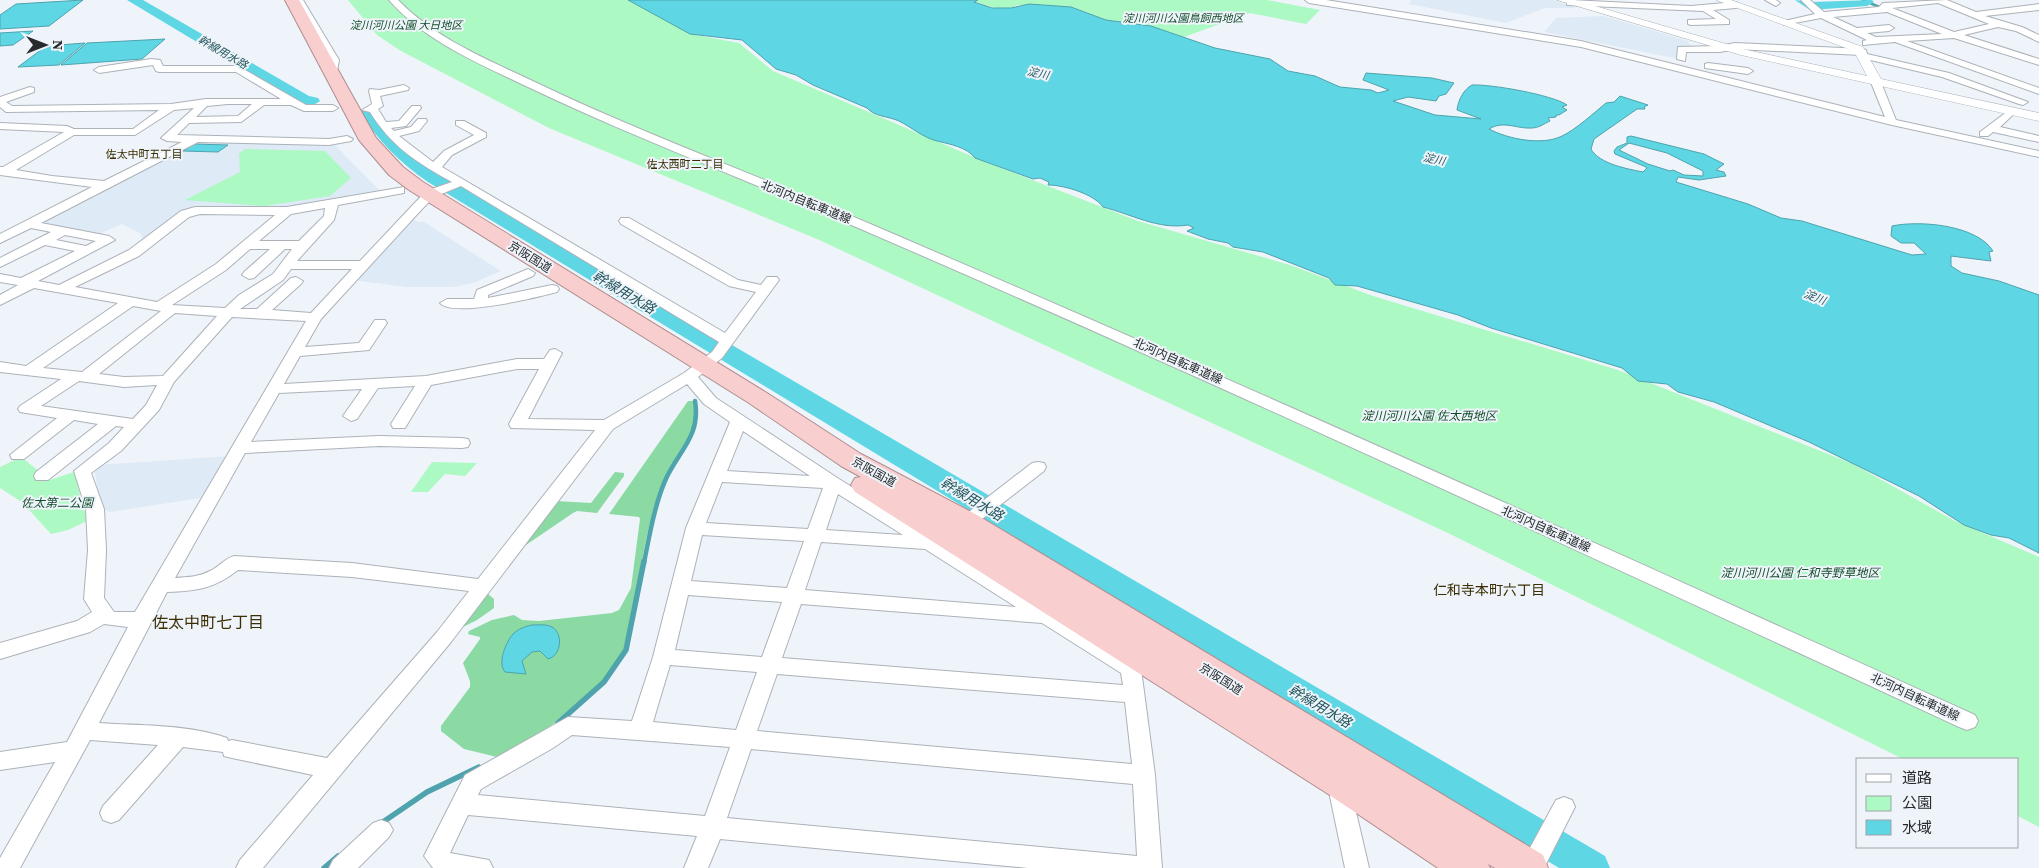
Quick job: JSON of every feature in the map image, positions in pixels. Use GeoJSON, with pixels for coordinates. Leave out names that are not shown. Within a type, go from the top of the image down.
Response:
{"type":"FeatureCollection","features":[{"type":"Feature","properties":{"kind":"highway","name":"京阪国道"},"geometry":{"type":"LineString","coordinates":[[280,0],[332,75],[345,118]]}},
{"type":"Feature","properties":{"kind":"highway","name":"京阪国道"},"geometry":{"type":"LineString","coordinates":[[292,0],[309,44],[367,161],[704,365],[851,460],[980,512],[1537,854]]}},
{"type":"Feature","properties":{"kind":"highway","name":"京阪国道"},"geometry":{"type":"LineString","coordinates":[[423,195],[528,274],[552,289],[704,365],[1134,662],[1338,782],[1471,868]]}},
{"type":"Feature","properties":{"kind":"street"},"geometry":{"type":"LineString","coordinates":[[300,0],[334,60],[332,75]]}},
{"type":"Feature","properties":{"kind":"street","name":"北河内自転車道線"},"geometry":{"type":"LineString","coordinates":[[392,0],[414,22],[453,47],[583,110],[866,227],[1263,399],[1967,721]]}},
{"type":"Feature","properties":{"kind":"street"},"geometry":{"type":"LineString","coordinates":[[1309,0],[1382,6]]}},
{"type":"Feature","properties":{"kind":"street"},"geometry":{"type":"LineString","coordinates":[[1626,0],[1637,6]]}},
{"type":"Feature","properties":{"kind":"street"},"geometry":{"type":"LineString","coordinates":[[1721,0],[1788,23],[1862,52],[1937,73],[2023,102]]}},
{"type":"Feature","properties":{"kind":"street"},"geometry":{"type":"LineString","coordinates":[[2039,39],[2019,29],[1998,24],[1939,0],[1881,6],[1953,36],[2039,62]]}},
{"type":"Feature","properties":{"kind":"street"},"geometry":{"type":"LineString","coordinates":[[1566,2],[1605,2],[1673,9],[1706,9],[1736,5]]}},
{"type":"Feature","properties":{"kind":"street"},"geometry":{"type":"LineString","coordinates":[[1566,2],[1745,53],[1824,72],[1875,80],[2039,117]]}},
{"type":"Feature","properties":{"kind":"street"},"geometry":{"type":"LineString","coordinates":[[1355,3],[1581,44],[1892,122],[2039,154]]}},
{"type":"Feature","properties":{"kind":"street"},"geometry":{"type":"LineString","coordinates":[[1994,3],[2012,10]]}},
{"type":"Feature","properties":{"kind":"street"},"geometry":{"type":"LineString","coordinates":[[1809,4],[1822,15],[1875,40]]}},
{"type":"Feature","properties":{"kind":"street"},"geometry":{"type":"LineString","coordinates":[[1977,14],[2039,7]]}},
{"type":"Feature","properties":{"kind":"street"},"geometry":{"type":"LineString","coordinates":[[2025,8],[2039,14]]}},
{"type":"Feature","properties":{"kind":"street"},"geometry":{"type":"LineString","coordinates":[[1673,9],[1692,23],[1726,22],[1706,9]]}},
{"type":"Feature","properties":{"kind":"street"},"geometry":{"type":"LineString","coordinates":[[1788,23],[1822,15],[1886,9]]}},
{"type":"Feature","properties":{"kind":"street"},"geometry":{"type":"LineString","coordinates":[[1892,122],[1862,52],[1866,42],[1953,36],[1998,24]]}},
{"type":"Feature","properties":{"kind":"street"},"geometry":{"type":"LineString","coordinates":[[1855,31],[1889,28]]}},
{"type":"Feature","properties":{"kind":"street"},"geometry":{"type":"LineString","coordinates":[[1896,40],[2039,91]]}},
{"type":"Feature","properties":{"kind":"street"},"geometry":{"type":"LineString","coordinates":[[1682,59],[1681,49],[1724,47],[1802,48],[1862,52]]}},
{"type":"Feature","properties":{"kind":"street"},"geometry":{"type":"LineString","coordinates":[[1708,49],[1705,51],[1705,63],[1748,76],[1745,53]]}},
{"type":"Feature","properties":{"kind":"street"},"geometry":{"type":"LineString","coordinates":[[99,70],[151,62],[157,62],[159,69],[238,69],[290,102],[304,108],[345,118],[382,124],[402,124],[416,108]]}},
{"type":"Feature","properties":{"kind":"street"},"geometry":{"type":"LineString","coordinates":[[304,108],[345,118],[378,106],[375,93],[404,88]]}},
{"type":"Feature","properties":{"kind":"street"},"geometry":{"type":"LineString","coordinates":[[1,107],[30,90]]}},
{"type":"Feature","properties":{"kind":"street"},"geometry":{"type":"LineString","coordinates":[[1976,140],[2010,111],[2023,102],[2039,95]]}},
{"type":"Feature","properties":{"kind":"street"},"geometry":{"type":"LineString","coordinates":[[144,126],[241,119],[262,101]]}},
{"type":"Feature","properties":{"kind":"street"},"geometry":{"type":"LineString","coordinates":[[206,102],[168,138],[329,142],[345,118]]}},
{"type":"Feature","properties":{"kind":"street"},"geometry":{"type":"LineString","coordinates":[[1,107],[171,107],[206,102],[290,102]]}},
{"type":"Feature","properties":{"kind":"street"},"geometry":{"type":"LineString","coordinates":[[98,132],[136,107]]}},
{"type":"Feature","properties":{"kind":"street"},"geometry":{"type":"LineString","coordinates":[[2,171],[72,132],[135,132],[171,107]]}},
{"type":"Feature","properties":{"kind":"street"},"geometry":{"type":"LineString","coordinates":[[391,135],[415,129],[422,121]]}},
{"type":"Feature","properties":{"kind":"street"},"geometry":{"type":"LineString","coordinates":[[434,168],[448,153],[482,135],[460,123]]}},
{"type":"Feature","properties":{"kind":"street"},"geometry":{"type":"LineString","coordinates":[[382,124],[418,160],[727,342]]}},
{"type":"Feature","properties":{"kind":"street"},"geometry":{"type":"LineString","coordinates":[[0,126],[67,128],[72,132]]}},
{"type":"Feature","properties":{"kind":"street"},"geometry":{"type":"LineString","coordinates":[[1990,128],[2039,139]]}},
{"type":"Feature","properties":{"kind":"street"},"geometry":{"type":"LineString","coordinates":[[0,239],[196,139]]}},
{"type":"Feature","properties":{"kind":"street"},"geometry":{"type":"LineString","coordinates":[[2,171],[52,180],[105,185]]}},
{"type":"Feature","properties":{"kind":"street"},"geometry":{"type":"LineString","coordinates":[[63,288],[134,253],[186,214],[199,210],[287,211],[332,203],[423,195],[458,184]]}},
{"type":"Feature","properties":{"kind":"street"},"geometry":{"type":"LineString","coordinates":[[7,868],[74,750],[141,620],[242,448],[315,317],[423,195]]}},
{"type":"Feature","properties":{"kind":"street"},"geometry":{"type":"LineString","coordinates":[[141,620],[110,619],[104,616],[94,599],[97,550],[95,509],[82,471],[115,447],[153,407],[167,380],[228,312],[244,298],[278,277],[302,245],[330,217],[332,203]]}},
{"type":"Feature","properties":{"kind":"street"},"geometry":{"type":"LineString","coordinates":[[136,424],[26,408],[81,376],[166,307],[221,267],[287,211]]}},
{"type":"Feature","properties":{"kind":"street"},"geometry":{"type":"LineString","coordinates":[[248,868],[448,632],[607,425],[704,365],[727,342],[769,285],[734,283],[624,221]]}},
{"type":"Feature","properties":{"kind":"street"},"geometry":{"type":"LineString","coordinates":[[0,301],[28,283],[109,240],[29,224]]}},
{"type":"Feature","properties":{"kind":"street"},"geometry":{"type":"LineString","coordinates":[[0,263],[65,230]]}},
{"type":"Feature","properties":{"kind":"street"},"geometry":{"type":"LineString","coordinates":[[44,241],[87,250]]}},
{"type":"Feature","properties":{"kind":"street"},"geometry":{"type":"LineString","coordinates":[[247,244],[302,245]]}},
{"type":"Feature","properties":{"kind":"street"},"geometry":{"type":"LineString","coordinates":[[249,275],[282,245]]}},
{"type":"Feature","properties":{"kind":"street"},"geometry":{"type":"LineString","coordinates":[[288,265],[361,265]]}},
{"type":"Feature","properties":{"kind":"street"},"geometry":{"type":"LineString","coordinates":[[480,303],[482,293],[528,274]]}},
{"type":"Feature","properties":{"kind":"street"},"geometry":{"type":"LineString","coordinates":[[0,278],[166,307],[315,317]]}},
{"type":"Feature","properties":{"kind":"street"},"geometry":{"type":"LineString","coordinates":[[260,314],[296,281]]}},
{"type":"Feature","properties":{"kind":"street"},"geometry":{"type":"LineString","coordinates":[[447,303],[480,303],[532,295],[552,289]]}},
{"type":"Feature","properties":{"kind":"street"},"geometry":{"type":"LineString","coordinates":[[30,370],[131,301]]}},
{"type":"Feature","properties":{"kind":"street"},"geometry":{"type":"LineString","coordinates":[[295,352],[364,347],[380,323]]}},
{"type":"Feature","properties":{"kind":"street"},"geometry":{"type":"LineString","coordinates":[[275,389],[426,381],[552,358],[517,424],[607,425]]}},
{"type":"Feature","properties":{"kind":"street"},"geometry":{"type":"LineString","coordinates":[[704,365],[710,401],[833,483],[1045,616],[1134,662],[1133,694],[1144,775],[1150,868]]}},
{"type":"Feature","properties":{"kind":"street"},"geometry":{"type":"LineString","coordinates":[[0,367],[124,382],[167,380]]}},
{"type":"Feature","properties":{"kind":"street"},"geometry":{"type":"LineString","coordinates":[[400,424],[426,381]]}},
{"type":"Feature","properties":{"kind":"street"},"geometry":{"type":"LineString","coordinates":[[350,416],[373,384]]}},
{"type":"Feature","properties":{"kind":"street"},"geometry":{"type":"LineString","coordinates":[[18,455],[71,415]]}},
{"type":"Feature","properties":{"kind":"street"},"geometry":{"type":"LineString","coordinates":[[42,476],[112,421]]}},
{"type":"Feature","properties":{"kind":"street"},"geometry":{"type":"LineString","coordinates":[[640,730],[663,656],[695,528],[739,421]]}},
{"type":"Feature","properties":{"kind":"street"},"geometry":{"type":"LineString","coordinates":[[242,448],[379,441],[462,443]]}},
{"type":"Feature","properties":{"kind":"street"},"geometry":{"type":"LineString","coordinates":[[980,512],[1038,467]]}},
{"type":"Feature","properties":{"kind":"street"},"geometry":{"type":"LineString","coordinates":[[716,476],[833,483]]}},
{"type":"Feature","properties":{"kind":"street"},"geometry":{"type":"LineString","coordinates":[[696,868],[714,827],[833,483]]}},
{"type":"Feature","properties":{"kind":"street"},"geometry":{"type":"LineString","coordinates":[[695,528],[928,543]]}},
{"type":"Feature","properties":{"kind":"street"},"geometry":{"type":"LineString","coordinates":[[163,585],[196,584],[217,576],[234,563],[352,570],[482,586]]}},
{"type":"Feature","properties":{"kind":"street"},"geometry":{"type":"LineString","coordinates":[[680,587],[1045,616]]}},
{"type":"Feature","properties":{"kind":"street"},"geometry":{"type":"LineString","coordinates":[[0,651],[83,627],[104,616]]}},
{"type":"Feature","properties":{"kind":"street"},"geometry":{"type":"LineString","coordinates":[[663,656],[1133,694]]}},
{"type":"Feature","properties":{"kind":"street"},"geometry":{"type":"LineString","coordinates":[[481,868],[438,864],[436,856],[473,782],[545,742],[568,726],[640,730],[1144,775]]}},
{"type":"Feature","properties":{"kind":"street"},"geometry":{"type":"LineString","coordinates":[[84,731],[178,737],[333,769]]}},
{"type":"Feature","properties":{"kind":"street"},"geometry":{"type":"LineString","coordinates":[[111,813],[178,737]]}},
{"type":"Feature","properties":{"kind":"street"},"geometry":{"type":"LineString","coordinates":[[0,761],[74,750]]}},
{"type":"Feature","properties":{"kind":"street"},"geometry":{"type":"LineString","coordinates":[[1338,782],[1357,868]]}},
{"type":"Feature","properties":{"kind":"street"},"geometry":{"type":"LineString","coordinates":[[462,804],[1144,868]]}},
{"type":"Feature","properties":{"kind":"street"},"geometry":{"type":"LineString","coordinates":[[1537,854],[1564,807]]}},
{"type":"Feature","properties":{"kind":"street"},"geometry":{"type":"LineString","coordinates":[[350,865],[381,830]]}},
{"type":"Feature","properties":{"kind":"shaded area"},"geometry":{"type":"Polygon","coordinates":[[[1411,0],[1553,0],[1576,8],[1545,8],[1506,23],[1409,4],[1411,0]]]}},
{"type":"Feature","properties":{"kind":"shaded area"},"geometry":{"type":"Polygon","coordinates":[[[1604,16],[1692,42],[1687,42],[1695,48],[1680,48],[1679,59],[1544,32],[1556,18],[1604,16]]]}},
{"type":"Feature","properties":{"kind":"shaded area"},"geometry":{"type":"Polygon","coordinates":[[[200,141],[334,144],[380,191],[311,204],[261,210],[193,206],[143,240],[141,234],[122,224],[99,234],[40,224],[40,222],[200,141]]]}},
{"type":"Feature","properties":{"kind":"shaded area"},"geometry":{"type":"Polygon","coordinates":[[[411,218],[418,222],[424,222],[501,271],[473,283],[453,287],[407,287],[352,280],[411,218]]]}},
{"type":"Feature","properties":{"kind":"shaded area"},"geometry":{"type":"Polygon","coordinates":[[[230,456],[207,497],[110,512],[101,509],[95,473],[99,465],[230,456]]]}},
{"type":"Feature","properties":{"kind":"green space"},"geometry":{"type":"Polygon","coordinates":[[[348,0],[628,0],[696,35],[739,43],[773,71],[983,161],[1138,221],[1290,265],[1373,296],[1618,370],[1853,464],[1955,521],[2039,557],[2039,827],[2019,817],[2019,758],[1901,758],[1450,534],[817,239],[549,128],[401,51],[377,35],[348,0]]]}},
{"type":"Feature","properties":{"kind":"green space","name":"淀川河川公園鳥飼西地区"},"geometry":{"type":"Polygon","coordinates":[[[1267,0],[1320,10],[1306,24],[1250,13],[1184,37],[1147,25],[1106,20],[1081,10],[1017,5],[1001,9],[974,1],[1267,0]]]}},
{"type":"Feature","properties":{"kind":"green space"},"geometry":{"type":"Polygon","coordinates":[[[245,149],[325,151],[351,178],[330,196],[264,206],[185,200],[240,172],[239,154],[245,149]]]}},
{"type":"Feature","properties":{"kind":"green space"},"geometry":{"type":"Polygon","coordinates":[[[688,401],[693,401],[695,410],[694,428],[666,475],[658,498],[647,537],[628,636],[616,665],[603,682],[570,712],[551,726],[514,748],[497,757],[464,749],[441,731],[441,726],[470,687],[470,681],[463,663],[480,637],[468,634],[469,631],[492,620],[514,615],[522,620],[539,621],[612,613],[619,610],[631,588],[640,519],[639,517],[609,514],[688,401]]]}},
{"type":"Feature","properties":{"kind":"green space","name":"佐太第二公園"},"geometry":{"type":"Polygon","coordinates":[[[21,457],[50,480],[74,472],[87,521],[68,530],[51,534],[22,502],[0,488],[0,467],[21,457]]]}},
{"type":"Feature","properties":{"kind":"green space"},"geometry":{"type":"Polygon","coordinates":[[[432,462],[477,463],[465,476],[445,474],[428,492],[411,492],[432,462]]]}},
{"type":"Feature","properties":{"kind":"green space"},"geometry":{"type":"Polygon","coordinates":[[[615,472],[624,473],[624,476],[597,513],[577,511],[523,547],[556,501],[591,503],[615,472]]]}},
{"type":"Feature","properties":{"kind":"green space"},"geometry":{"type":"Polygon","coordinates":[[[488,594],[494,599],[494,608],[477,620],[457,630],[488,594]]]}},
{"type":"Feature","properties":{"kind":"water"},"geometry":{"type":"Polygon","coordinates":[[[83,0],[49,26],[0,29],[0,15],[16,4],[83,0]]]}},
{"type":"Feature","properties":{"kind":"water","name":"淀川"},"geometry":{"type":"Polygon","coordinates":[[[628,0],[978,0],[974,2],[992,8],[1011,8],[1029,4],[1071,7],[1106,20],[1151,26],[1215,48],[1270,59],[1288,71],[1315,76],[1340,87],[1371,90],[1378,93],[1389,90],[1363,80],[1366,73],[1432,78],[1454,83],[1446,94],[1439,96],[1436,101],[1408,97],[1393,101],[1435,115],[1481,119],[1457,110],[1462,95],[1472,85],[1493,86],[1521,91],[1560,101],[1567,105],[1562,107],[1567,110],[1556,115],[1556,117],[1548,118],[1550,121],[1536,127],[1526,128],[1500,125],[1489,129],[1506,136],[1525,140],[1545,141],[1562,136],[1578,126],[1606,103],[1614,102],[1620,96],[1648,105],[1644,107],[1645,109],[1637,109],[1594,139],[1591,149],[1595,154],[1614,165],[1643,172],[1646,167],[1615,154],[1614,151],[1617,147],[1627,143],[1627,137],[1631,136],[1704,154],[1724,164],[1716,170],[1724,172],[1726,176],[1699,180],[1678,177],[1676,182],[1748,204],[1781,218],[1802,221],[1912,255],[1926,254],[1914,243],[1901,243],[1891,236],[1892,226],[1932,224],[1961,230],[1985,242],[1993,251],[1989,252],[1991,261],[1951,256],[1951,266],[1962,273],[1999,281],[2039,295],[2039,553],[2009,538],[1991,535],[1964,525],[1919,496],[1809,442],[1714,402],[1678,392],[1667,384],[1638,381],[1622,368],[1491,328],[1458,315],[1357,286],[1335,285],[1329,278],[1263,252],[1233,247],[1228,243],[1208,239],[1187,231],[1194,228],[1188,225],[1177,226],[1155,223],[1103,207],[1099,202],[1086,194],[1048,185],[1049,182],[1040,178],[1033,179],[975,158],[963,149],[932,140],[899,121],[878,115],[867,108],[813,85],[796,75],[776,69],[742,40],[690,34],[628,0]],[[1629,143],[1619,150],[1648,164],[1670,171],[1673,170],[1684,175],[1703,176],[1703,171],[1667,153],[1629,143]]]}},
{"type":"Feature","properties":{"kind":"water"},"geometry":{"type":"Polygon","coordinates":[[[33,31],[13,45],[0,46],[0,33],[33,31]]]}},
{"type":"Feature","properties":{"kind":"water"},"geometry":{"type":"Polygon","coordinates":[[[165,39],[142,59],[61,65],[87,43],[165,39]]]}},
{"type":"Feature","properties":{"kind":"water"},"geometry":{"type":"Polygon","coordinates":[[[85,43],[59,65],[18,67],[46,46],[85,43]]]}},
{"type":"Feature","properties":{"kind":"water"},"geometry":{"type":"Polygon","coordinates":[[[194,144],[228,145],[218,152],[183,151],[194,144]]]}},
{"type":"Feature","properties":{"kind":"water"},"geometry":{"type":"Polygon","coordinates":[[[532,625],[548,625],[556,630],[559,644],[556,654],[548,659],[540,651],[532,652],[522,661],[526,674],[505,672],[502,658],[508,642],[517,631],[532,625]]]}},
{"type":"Feature","properties":{"kind":"waterway","name":"幹線用水路"},"geometry":{"type":"LineString","coordinates":[[134,0],[306,101],[312,101]]}},
{"type":"Feature","properties":{"kind":"waterway"},"geometry":{"type":"LineString","coordinates":[[1802,0],[1810,6],[1867,2]]}},
{"type":"Feature","properties":{"kind":"waterway"},"geometry":{"type":"LineString","coordinates":[[1863,0],[1884,9]]}},
{"type":"Feature","properties":{"kind":"waterway","name":"幹線用水路"},"geometry":{"type":"LineString","coordinates":[[367,112],[397,148],[414,164],[434,178],[1592,868]]}},
{"type":"Feature","properties":{"kind":"waterway"},"geometry":{"type":"LineString","coordinates":[[644,563],[661,490],[670,470],[692,434],[696,414],[695,401]]}},
{"type":"Feature","properties":{"kind":"waterway"},"geometry":{"type":"LineString","coordinates":[[558,723],[604,682],[626,650],[644,561]]}},
{"type":"Feature","properties":{"kind":"waterway"},"geometry":{"type":"LineString","coordinates":[[380,824],[427,792],[479,767]]}},
{"type":"Feature","properties":{"kind":"waterway"},"geometry":{"type":"LineString","coordinates":[[324,868],[338,856]]}},
{"type":"Feature","properties":{"kind":"district","name":"佐太中町五丁目"},"geometry":{"type":"Point","coordinates":[144,154]}},
{"type":"Feature","properties":{"kind":"district","name":"佐太西町二丁目"},"geometry":{"type":"Point","coordinates":[685,164]}},
{"type":"Feature","properties":{"kind":"district","name":"仁和寺本町六丁目"},"geometry":{"type":"Point","coordinates":[1489,590]}},
{"type":"Feature","properties":{"kind":"district","name":"佐太中町七丁目"},"geometry":{"type":"Point","coordinates":[208,622]}},
{"type":"Feature","properties":{"kind":"park label","name":"淀川河川公園 大日地区"},"geometry":{"type":"Point","coordinates":[406,25]}},
{"type":"Feature","properties":{"kind":"park label","name":"淀川河川公園 佐太西地区"},"geometry":{"type":"Point","coordinates":[1429,416]}},
{"type":"Feature","properties":{"kind":"park label","name":"淀川河川公園 仁和寺野草地区"},"geometry":{"type":"Point","coordinates":[1800,573]}}]}
